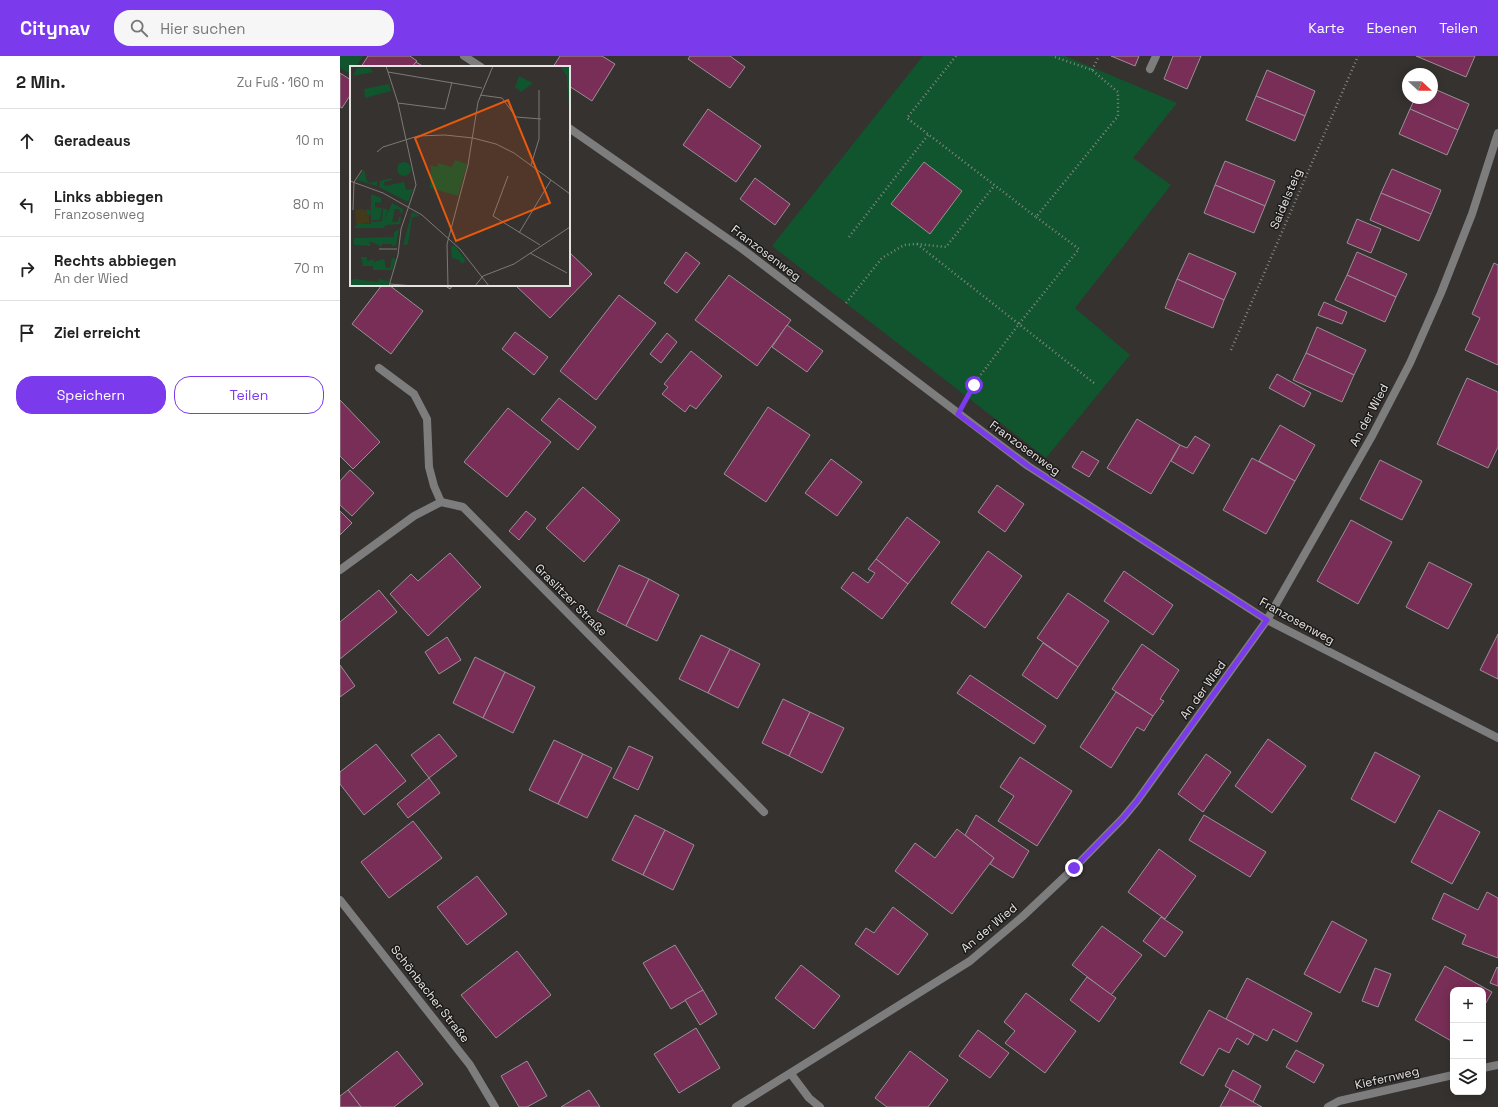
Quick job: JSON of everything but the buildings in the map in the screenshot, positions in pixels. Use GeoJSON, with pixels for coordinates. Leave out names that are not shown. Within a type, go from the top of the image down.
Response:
{"type":"FeatureCollection","features":[{"type":"Feature","properties":{"kind":"street"},"geometry":{"type":"LineString","coordinates":[[464,56],[479,66]]}},
{"type":"Feature","properties":{"kind":"street"},"geometry":{"type":"LineString","coordinates":[[1150,69],[1156,56]]}},
{"type":"Feature","properties":{"kind":"street","name":"Franzosenweg"},"geometry":{"type":"LineString","coordinates":[[570,129],[741,248],[1028,466],[1267,620],[1498,738]]}},
{"type":"Feature","properties":{"kind":"street","name":"An der Wied"},"geometry":{"type":"LineString","coordinates":[[736,1107],[970,961],[1022,917],[1074,868],[1122,819],[1137,801],[1267,620],[1372,436],[1410,363],[1441,293],[1472,214],[1498,133]]}},
{"type":"Feature","properties":{"kind":"street"},"geometry":{"type":"LineString","coordinates":[[340,570],[414,516],[441,502],[434,486],[429,468],[427,419],[414,394],[378,368]]}},
{"type":"Feature","properties":{"kind":"street","name":"Graslitzer Straße"},"geometry":{"type":"LineString","coordinates":[[441,502],[463,507],[764,812]]}},
{"type":"Feature","properties":{"kind":"street","name":"Schönbacher Straße"},"geometry":{"type":"LineString","coordinates":[[340,900],[470,1065],[495,1107]]}},
{"type":"Feature","properties":{"kind":"street"},"geometry":{"type":"LineString","coordinates":[[1486,1067],[1498,1065]]}},
{"type":"Feature","properties":{"kind":"street"},"geometry":{"type":"LineString","coordinates":[[791,1074],[809,1098],[820,1107]]}},
{"type":"Feature","properties":{"kind":"street","name":"Kiefernweg"},"geometry":{"type":"LineString","coordinates":[[1328,1107],[1339,1101],[1450,1076]]}},
{"type":"Feature","properties":{"kind":"path"},"geometry":{"type":"LineString","coordinates":[[956,56],[906,118],[1079,249],[1019,324],[974,385],[958,414]]}},
{"type":"Feature","properties":{"kind":"path"},"geometry":{"type":"LineString","coordinates":[[1036,217],[1118,116],[1118,92],[1092,70],[1052,56]]}},
{"type":"Feature","properties":{"kind":"path"},"geometry":{"type":"LineString","coordinates":[[1092,70],[1099,56]]}},
{"type":"Feature","properties":{"kind":"path","name":"Saidelsteig"},"geometry":{"type":"LineString","coordinates":[[1230,350],[1358,56]]}},
{"type":"Feature","properties":{"kind":"path"},"geometry":{"type":"LineString","coordinates":[[849,237],[928,135]]}},
{"type":"Feature","properties":{"kind":"path"},"geometry":{"type":"LineString","coordinates":[[834,319],[882,258],[904,245],[917,244],[946,247],[994,186]]}},
{"type":"Feature","properties":{"kind":"path"},"geometry":{"type":"LineString","coordinates":[[917,244],[1094,383]]}},
{"type":"Feature","properties":{"kind":"green space"},"geometry":{"type":"Polygon","coordinates":[[[340,56],[363,56],[357,66],[350,66],[350,73],[340,68],[340,56]]]}},
{"type":"Feature","properties":{"kind":"green space"},"geometry":{"type":"Polygon","coordinates":[[[923,56],[1065,56],[1177,103],[1133,158],[1171,185],[1075,308],[1130,355],[1046,458],[772,246],[923,56]]]}},
{"type":"Feature","properties":{"kind":"route"},"geometry":{"type":"LineString","coordinates":[[974,385],[958,414],[1028,466],[1094,510],[1267,620],[1137,801],[1122,819],[1074,868]]}}]}
